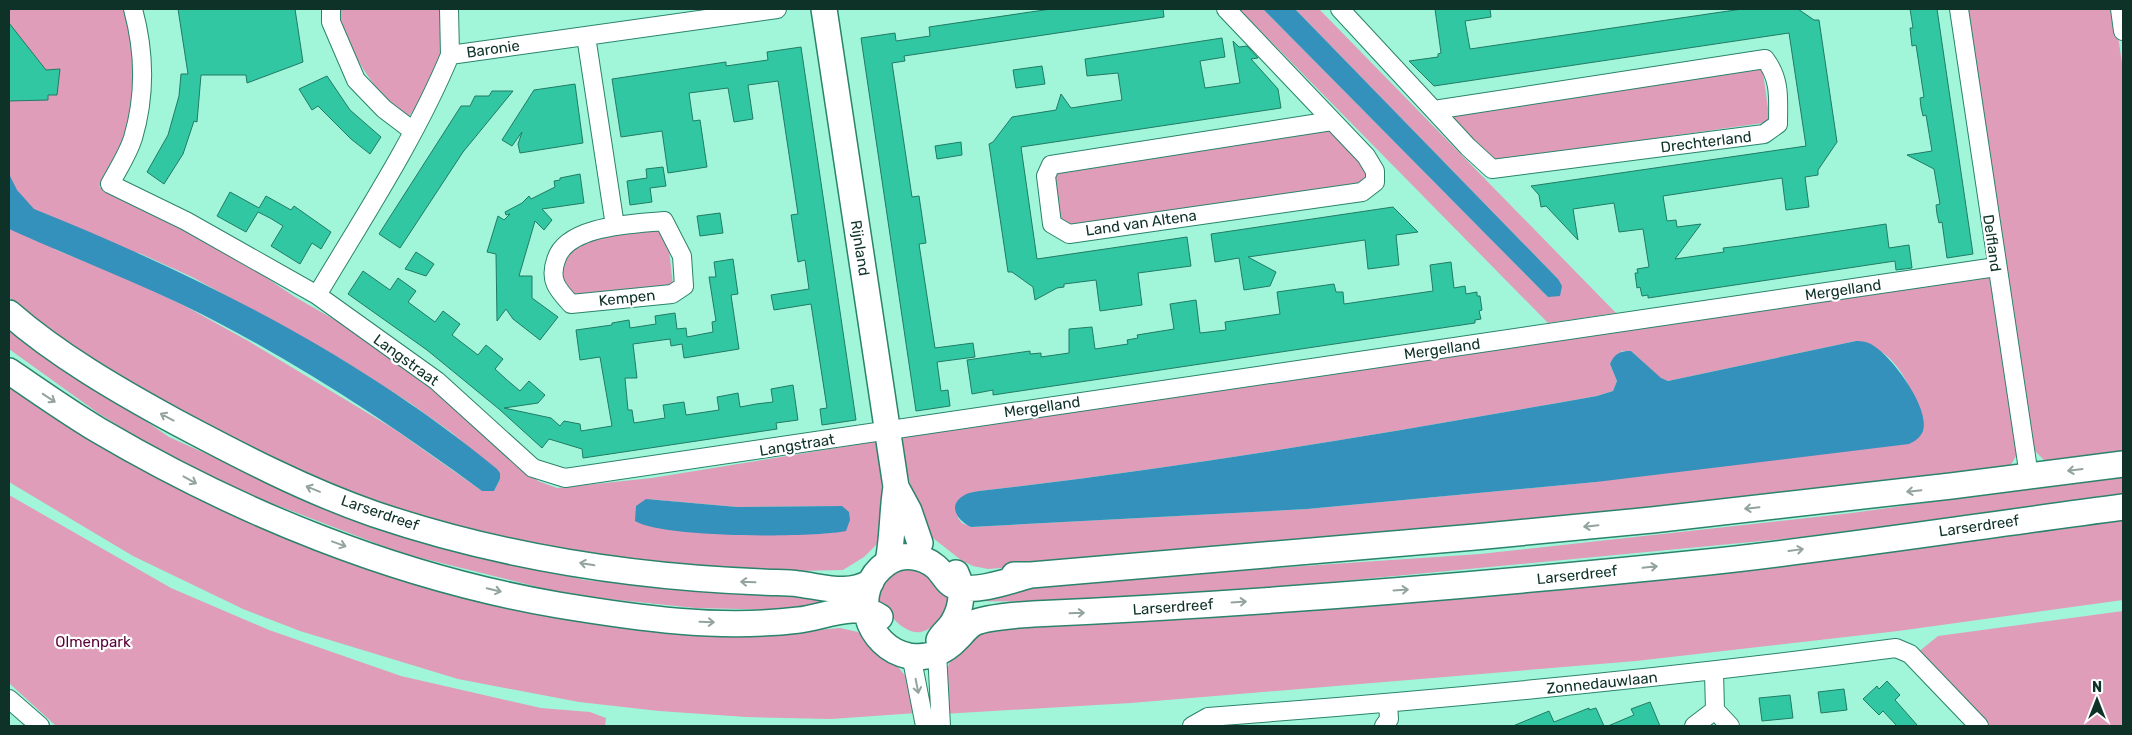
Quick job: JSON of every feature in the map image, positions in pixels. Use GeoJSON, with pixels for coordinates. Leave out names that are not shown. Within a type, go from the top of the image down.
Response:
{"type":"FeatureCollection","features":[{"type":"Feature","properties":{"kind":"main road","name":"Rijnland"},"geometry":{"type":"LineString","coordinates":[[824,9],[889,430],[896,487],[868,618]]}},
{"type":"Feature","properties":{"kind":"main road","name":"Larserdreef"},"geometry":{"type":"LineString","coordinates":[[9,313],[48,343],[127,396],[231,452],[304,486],[374,514],[470,542],[614,569],[695,580],[797,584],[847,590],[861,588],[880,564]]}},
{"type":"Feature","properties":{"kind":"main road"},"geometry":{"type":"LineString","coordinates":[[9,371],[98,430],[205,488],[286,524],[417,571],[555,604],[659,620],[745,624],[800,620],[837,612],[868,618],[880,616],[889,629],[904,641],[922,644],[952,644],[960,624],[959,581],[944,556],[936,550],[920,544],[880,564]]}},
{"type":"Feature","properties":{"kind":"main road"},"geometry":{"type":"LineString","coordinates":[[880,564],[910,556],[925,560],[938,568],[946,581],[959,581],[1475,538],[2123,464]]}},
{"type":"Feature","properties":{"kind":"main road","name":"Rijnland"},"geometry":{"type":"LineString","coordinates":[[896,487],[909,511],[920,544]]}},
{"type":"Feature","properties":{"kind":"main road","name":"Larserdreef"},"geometry":{"type":"LineString","coordinates":[[960,624],[971,624],[981,620],[1028,614],[1116,612],[1475,585],[1712,561],[2123,507]]}},
{"type":"Feature","properties":{"kind":"main road"},"geometry":{"type":"LineString","coordinates":[[868,618],[881,642],[889,648],[908,656],[923,657],[938,645]]}},
{"type":"Feature","properties":{"kind":"street","name":"Langstraat"},"geometry":{"type":"LineString","coordinates":[[133,9],[143,49],[142,89],[132,139],[110,184],[186,221],[317,295],[437,381],[533,468],[566,478],[889,430]]}},
{"type":"Feature","properties":{"kind":"street"},"geometry":{"type":"LineString","coordinates":[[332,9],[331,22],[356,80],[384,109],[413,131]]}},
{"type":"Feature","properties":{"kind":"street"},"geometry":{"type":"LineString","coordinates":[[449,9],[450,56]]}},
{"type":"Feature","properties":{"kind":"street","name":"Baronie"},"geometry":{"type":"LineString","coordinates":[[317,295],[413,131],[439,84],[450,56],[777,9]]}},
{"type":"Feature","properties":{"kind":"street","name":"Land van Altena"},"geometry":{"type":"LineString","coordinates":[[1226,9],[1366,156],[1375,171],[1375,182],[1362,192],[1070,234],[1052,224],[1046,176],[1051,165],[1332,121]]}},
{"type":"Feature","properties":{"kind":"street","name":"Drechterland"},"geometry":{"type":"LineString","coordinates":[[1340,9],[1468,147],[1492,170],[1764,134],[1778,124],[1778,93],[1774,72],[1765,59],[1434,110]]}},
{"type":"Feature","properties":{"kind":"street","name":"Delfland"},"geometry":{"type":"LineString","coordinates":[[1959,9],[1996,267],[2029,476]]}},
{"type":"Feature","properties":{"kind":"street"},"geometry":{"type":"LineString","coordinates":[[2120,9],[2123,31]]}},
{"type":"Feature","properties":{"kind":"street"},"geometry":{"type":"LineString","coordinates":[[586,36],[615,226]]}},
{"type":"Feature","properties":{"kind":"street","name":"Kempen"},"geometry":{"type":"LineString","coordinates":[[664,221],[682,256],[684,286],[672,294],[571,304],[557,288],[552,271],[557,254],[568,242],[591,231],[615,226],[664,221]]}},
{"type":"Feature","properties":{"kind":"street","name":"Mergelland"},"geometry":{"type":"LineString","coordinates":[[889,430],[1996,267]]}},
{"type":"Feature","properties":{"kind":"street"},"geometry":{"type":"LineString","coordinates":[[938,645],[940,726]]}},
{"type":"Feature","properties":{"kind":"street","name":"Zonnedauwlaan"},"geometry":{"type":"LineString","coordinates":[[1193,725],[1208,717],[1388,704],[1714,672],[1896,648],[1910,654],[1980,726]]}},
{"type":"Feature","properties":{"kind":"street"},"geometry":{"type":"LineString","coordinates":[[908,656],[913,665],[924,726]]}},
{"type":"Feature","properties":{"kind":"street"},"geometry":{"type":"LineString","coordinates":[[1714,672],[1715,710],[1730,726]]}},
{"type":"Feature","properties":{"kind":"street"},"geometry":{"type":"LineString","coordinates":[[9,699],[40,726]]}},
{"type":"Feature","properties":{"kind":"street"},"geometry":{"type":"LineString","coordinates":[[1384,726],[1389,719],[1388,704]]}},
{"type":"Feature","properties":{"kind":"street"},"geometry":{"type":"LineString","coordinates":[[1694,726],[1715,710]]}},
{"type":"Feature","properties":{"kind":"green space"},"geometry":{"type":"Polygon","coordinates":[[[9,9],[124,9],[138,63],[127,139],[99,187],[172,220],[234,256],[295,297],[342,324],[445,399],[538,481],[557,488],[652,478],[879,441],[884,530],[876,545],[864,557],[843,570],[745,572],[610,560],[437,523],[270,463],[167,411],[37,323],[9,297],[9,9]],[[54,249],[119,275],[185,306],[250,342],[394,429],[482,491],[494,491],[500,479],[500,473],[452,433],[410,403],[341,359],[192,277],[139,253],[54,249]],[[646,499],[848,526],[842,506],[737,507],[646,499]]]}},
{"type":"Feature","properties":{"kind":"green space"},"geometry":{"type":"Polygon","coordinates":[[[339,9],[443,9],[446,41],[436,79],[405,122],[373,84],[355,55],[342,25],[339,9]]]}},
{"type":"Feature","properties":{"kind":"green space"},"geometry":{"type":"Polygon","coordinates":[[[1239,9],[1263,9],[1548,297],[1558,279],[1295,9],[1319,9],[1616,313],[1548,323],[1239,9]]]}},
{"type":"Feature","properties":{"kind":"green space"},"geometry":{"type":"Polygon","coordinates":[[[1968,9],[2114,9],[2123,70],[2123,454],[2058,464],[2044,460],[2034,450],[1968,9]]]}},
{"type":"Feature","properties":{"kind":"green space"},"geometry":{"type":"Polygon","coordinates":[[[1762,66],[1770,122],[1493,161],[1445,111],[1762,66]]]}},
{"type":"Feature","properties":{"kind":"green space"},"geometry":{"type":"Polygon","coordinates":[[[1329,129],[1385,186],[1062,232],[1053,174],[1057,169],[1329,129]]]}},
{"type":"Feature","properties":{"kind":"green space"},"geometry":{"type":"Polygon","coordinates":[[[666,224],[673,285],[575,296],[568,290],[562,277],[562,270],[576,242],[666,224]]]}},
{"type":"Feature","properties":{"kind":"green space"},"geometry":{"type":"Polygon","coordinates":[[[1991,274],[2017,454],[2011,465],[2002,471],[1304,545],[988,569],[973,566],[961,560],[924,531],[897,438],[1026,417],[1991,274]],[[1856,341],[1668,381],[1661,379],[1631,351],[1622,351],[1610,364],[1617,381],[1613,391],[1597,396],[1366,436],[1134,472],[979,491],[958,518],[962,523],[971,527],[1307,509],[1596,482],[1917,403],[1901,372],[1894,363],[1887,356],[1868,345],[1856,341]]]}},
{"type":"Feature","properties":{"kind":"green space"},"geometry":{"type":"Polygon","coordinates":[[[9,327],[169,437],[332,510],[449,550],[585,580],[702,591],[857,598],[858,604],[781,610],[695,608],[570,595],[401,553],[245,493],[143,441],[98,413],[9,349],[9,327]]]}},
{"type":"Feature","properties":{"kind":"green space"},"geometry":{"type":"Polygon","coordinates":[[[9,380],[54,413],[196,497],[311,549],[455,595],[755,635],[840,628],[858,632],[889,656],[907,678],[917,713],[831,719],[746,717],[659,711],[579,702],[458,679],[300,631],[243,609],[133,556],[9,482],[9,380]]]}},
{"type":"Feature","properties":{"kind":"green space"},"geometry":{"type":"Polygon","coordinates":[[[2123,475],[2123,496],[1793,538],[1301,585],[1094,602],[969,601],[970,593],[1110,579],[1480,554],[1852,513],[2123,475]]]}},
{"type":"Feature","properties":{"kind":"green space","name":"Olmenpark"},"geometry":{"type":"Polygon","coordinates":[[[9,495],[171,588],[269,630],[401,676],[541,708],[590,712],[606,718],[605,726],[56,726],[9,683],[9,495]]]}},
{"type":"Feature","properties":{"kind":"green space"},"geometry":{"type":"Polygon","coordinates":[[[2123,518],[2123,600],[1898,631],[1636,661],[1131,703],[943,714],[944,686],[948,667],[957,651],[976,630],[2123,518]]]}},
{"type":"Feature","properties":{"kind":"green space"},"geometry":{"type":"Polygon","coordinates":[[[913,568],[923,573],[949,596],[944,612],[939,619],[927,630],[920,632],[903,627],[878,603],[882,589],[889,579],[906,569],[913,568]]]}},
{"type":"Feature","properties":{"kind":"green space"},"geometry":{"type":"Polygon","coordinates":[[[2123,611],[2123,726],[1988,726],[1917,653],[1938,636],[2123,611]]]}},
{"type":"Feature","properties":{"kind":"water"},"geometry":{"type":"Polygon","coordinates":[[[1263,9],[1295,9],[1558,279],[1562,286],[1560,296],[1548,297],[1263,9]]]}},
{"type":"Feature","properties":{"kind":"water"},"geometry":{"type":"Polygon","coordinates":[[[9,174],[17,190],[34,209],[95,234],[216,290],[334,354],[390,390],[444,428],[497,469],[500,473],[500,479],[494,491],[482,491],[374,415],[261,346],[162,295],[9,229],[9,174]]]}},
{"type":"Feature","properties":{"kind":"water"},"geometry":{"type":"Polygon","coordinates":[[[1856,341],[1870,344],[1882,352],[1900,372],[1916,397],[1924,421],[1923,431],[1911,443],[1596,482],[1307,509],[971,527],[962,521],[955,509],[958,500],[963,496],[979,491],[1134,472],[1366,436],[1597,396],[1613,391],[1617,381],[1610,364],[1618,353],[1624,351],[1631,351],[1661,378],[1668,381],[1856,341]]]}},
{"type":"Feature","properties":{"kind":"water"},"geometry":{"type":"Polygon","coordinates":[[[646,499],[737,507],[842,506],[849,512],[850,520],[846,531],[802,535],[738,535],[674,531],[650,527],[635,521],[636,506],[646,499]]]}},
{"type":"Feature","properties":{"kind":"building"},"geometry":{"type":"Polygon","coordinates":[[[178,9],[295,9],[303,62],[247,83],[246,75],[201,75],[197,122],[194,121],[183,154],[164,184],[147,172],[168,135],[179,96],[181,74],[188,74],[178,9]]]}},
{"type":"Feature","properties":{"kind":"building"},"geometry":{"type":"Polygon","coordinates":[[[1051,9],[1163,9],[1164,17],[904,56],[905,61],[892,63],[912,197],[919,196],[926,243],[919,244],[935,348],[973,343],[975,357],[937,362],[941,391],[948,390],[950,406],[916,411],[861,38],[895,33],[896,41],[930,36],[929,27],[1051,9]]]}},
{"type":"Feature","properties":{"kind":"building"},"geometry":{"type":"Polygon","coordinates":[[[1435,9],[1490,9],[1491,17],[1465,21],[1470,49],[1742,9],[1798,9],[1814,20],[1819,20],[1837,142],[1818,170],[1818,175],[1805,177],[1809,207],[1786,210],[1782,178],[1663,196],[1667,221],[1676,220],[1677,227],[1701,224],[1675,259],[1724,252],[1723,248],[1886,224],[1889,248],[1909,245],[1912,268],[1896,270],[1895,261],[1648,298],[1648,295],[1642,296],[1640,287],[1637,288],[1635,273],[1638,273],[1637,269],[1649,267],[1643,229],[1619,232],[1614,203],[1573,209],[1578,240],[1546,206],[1541,207],[1539,195],[1531,186],[1806,146],[1789,33],[1434,86],[1409,61],[1438,57],[1438,54],[1441,53],[1435,9]]]}},
{"type":"Feature","properties":{"kind":"building"},"geometry":{"type":"Polygon","coordinates":[[[1910,9],[1937,9],[1973,254],[1947,258],[1942,222],[1939,223],[1937,214],[1936,205],[1940,204],[1934,169],[1907,155],[1932,151],[1926,115],[1923,116],[1921,107],[1920,98],[1924,97],[1916,45],[1912,46],[1910,28],[1913,28],[1910,9]]]}},
{"type":"Feature","properties":{"kind":"building"},"geometry":{"type":"Polygon","coordinates":[[[9,23],[46,70],[60,69],[57,95],[48,95],[48,100],[9,101],[9,23]]]}},
{"type":"Feature","properties":{"kind":"building"},"geometry":{"type":"Polygon","coordinates":[[[1222,38],[1225,57],[1200,61],[1205,88],[1240,83],[1233,41],[1239,47],[1247,46],[1258,58],[1251,59],[1278,89],[1281,108],[1021,147],[1037,259],[1187,237],[1191,266],[1138,273],[1142,305],[1100,311],[1096,280],[1064,284],[1064,287],[1057,288],[1035,300],[1033,287],[1012,272],[1008,272],[989,144],[993,142],[1012,117],[1056,110],[1061,94],[1071,108],[1122,100],[1118,73],[1087,76],[1085,59],[1222,38]]]}},
{"type":"Feature","properties":{"kind":"building"},"geometry":{"type":"Polygon","coordinates":[[[801,47],[856,420],[822,425],[820,409],[827,408],[811,304],[774,310],[771,295],[809,289],[805,260],[798,262],[791,215],[798,214],[778,81],[748,85],[753,119],[734,122],[728,88],[689,93],[693,121],[700,120],[707,167],[668,173],[662,131],[621,137],[612,79],[726,62],[726,66],[768,60],[767,52],[801,47]]]}},
{"type":"Feature","properties":{"kind":"building"},"geometry":{"type":"Polygon","coordinates":[[[1042,66],[1045,84],[1016,88],[1013,70],[1042,66]]]}},
{"type":"Feature","properties":{"kind":"building"},"geometry":{"type":"Polygon","coordinates":[[[327,76],[350,110],[381,137],[370,154],[351,139],[318,106],[312,110],[299,89],[327,76]]]}},
{"type":"Feature","properties":{"kind":"building"},"geometry":{"type":"Polygon","coordinates":[[[575,84],[583,143],[520,153],[518,144],[522,132],[512,146],[502,140],[534,90],[575,84]]]}},
{"type":"Feature","properties":{"kind":"building"},"geometry":{"type":"Polygon","coordinates":[[[492,91],[513,91],[463,152],[400,248],[379,234],[461,106],[470,106],[475,96],[489,96],[492,91]]]}},
{"type":"Feature","properties":{"kind":"building"},"geometry":{"type":"Polygon","coordinates":[[[961,142],[962,155],[937,159],[935,146],[961,142]]]}},
{"type":"Feature","properties":{"kind":"building"},"geometry":{"type":"Polygon","coordinates":[[[663,167],[666,186],[650,188],[652,202],[630,205],[627,181],[647,178],[646,169],[663,167]]]}},
{"type":"Feature","properties":{"kind":"building"},"geometry":{"type":"Polygon","coordinates":[[[580,174],[584,203],[542,209],[552,220],[544,230],[535,221],[519,276],[532,276],[532,298],[558,317],[540,340],[513,319],[506,309],[497,321],[496,254],[487,252],[498,216],[504,220],[510,214],[506,215],[505,212],[522,203],[529,196],[531,199],[555,187],[554,181],[560,180],[560,178],[580,174]]]}},
{"type":"Feature","properties":{"kind":"building"},"geometry":{"type":"Polygon","coordinates":[[[230,192],[259,208],[266,196],[291,210],[294,206],[331,232],[321,249],[312,243],[300,264],[271,246],[283,226],[270,218],[258,212],[246,232],[217,216],[230,192]]]}},
{"type":"Feature","properties":{"kind":"building"},"geometry":{"type":"Polygon","coordinates":[[[1393,207],[1418,232],[1396,235],[1399,265],[1368,269],[1365,240],[1248,257],[1276,272],[1270,286],[1244,290],[1239,258],[1215,262],[1211,234],[1393,207]]]}},
{"type":"Feature","properties":{"kind":"building"},"geometry":{"type":"Polygon","coordinates":[[[720,213],[723,233],[700,236],[697,216],[720,213]]]}},
{"type":"Feature","properties":{"kind":"building"},"geometry":{"type":"Polygon","coordinates":[[[416,252],[434,264],[426,276],[405,269],[416,252]]]}},
{"type":"Feature","properties":{"kind":"building"},"geometry":{"type":"Polygon","coordinates":[[[733,259],[738,294],[731,295],[739,349],[684,358],[682,344],[671,346],[670,339],[633,344],[637,378],[625,378],[628,410],[632,410],[634,423],[665,418],[663,405],[684,402],[686,415],[719,410],[717,397],[738,393],[740,407],[773,402],[771,389],[793,385],[798,420],[776,423],[777,429],[583,458],[582,449],[549,439],[542,448],[499,409],[427,350],[348,294],[363,271],[390,290],[398,278],[416,291],[408,302],[435,322],[443,311],[460,324],[452,335],[478,355],[486,345],[503,359],[495,369],[520,391],[529,381],[545,395],[538,403],[504,408],[551,418],[560,426],[564,421],[580,424],[581,431],[612,426],[600,357],[580,360],[576,330],[612,325],[612,323],[629,320],[630,328],[656,324],[655,316],[675,313],[677,329],[686,328],[687,337],[713,332],[712,322],[716,321],[709,277],[716,277],[714,262],[733,259]]]}},
{"type":"Feature","properties":{"kind":"building"},"geometry":{"type":"Polygon","coordinates":[[[1451,262],[1454,288],[1465,286],[1466,294],[1477,292],[1477,296],[1480,296],[1482,310],[1479,311],[1481,319],[1475,320],[1475,323],[993,395],[993,390],[972,394],[967,360],[1030,351],[1030,354],[1041,353],[1041,357],[1069,353],[1069,329],[1092,327],[1095,349],[1128,344],[1127,340],[1138,338],[1137,335],[1174,329],[1170,304],[1196,300],[1200,333],[1226,330],[1225,322],[1280,314],[1277,292],[1334,284],[1336,292],[1343,292],[1344,304],[1433,291],[1430,265],[1451,262]]]}},
{"type":"Feature","properties":{"kind":"building"},"geometry":{"type":"Polygon","coordinates":[[[1887,681],[1900,695],[1895,700],[1918,726],[1897,726],[1883,711],[1879,715],[1863,699],[1877,686],[1879,689],[1887,681]]]}},
{"type":"Feature","properties":{"kind":"building"},"geometry":{"type":"Polygon","coordinates":[[[1844,689],[1847,710],[1821,713],[1818,692],[1844,689]]]}},
{"type":"Feature","properties":{"kind":"building"},"geometry":{"type":"Polygon","coordinates":[[[1790,695],[1793,718],[1762,721],[1759,698],[1790,695]]]}},
{"type":"Feature","properties":{"kind":"building"},"geometry":{"type":"Polygon","coordinates":[[[1650,702],[1660,726],[1608,726],[1634,715],[1631,709],[1650,702]]]}},
{"type":"Feature","properties":{"kind":"building"},"geometry":{"type":"Polygon","coordinates":[[[1589,708],[1589,710],[1596,708],[1604,726],[1513,726],[1549,711],[1554,722],[1589,708]]]}}]}
